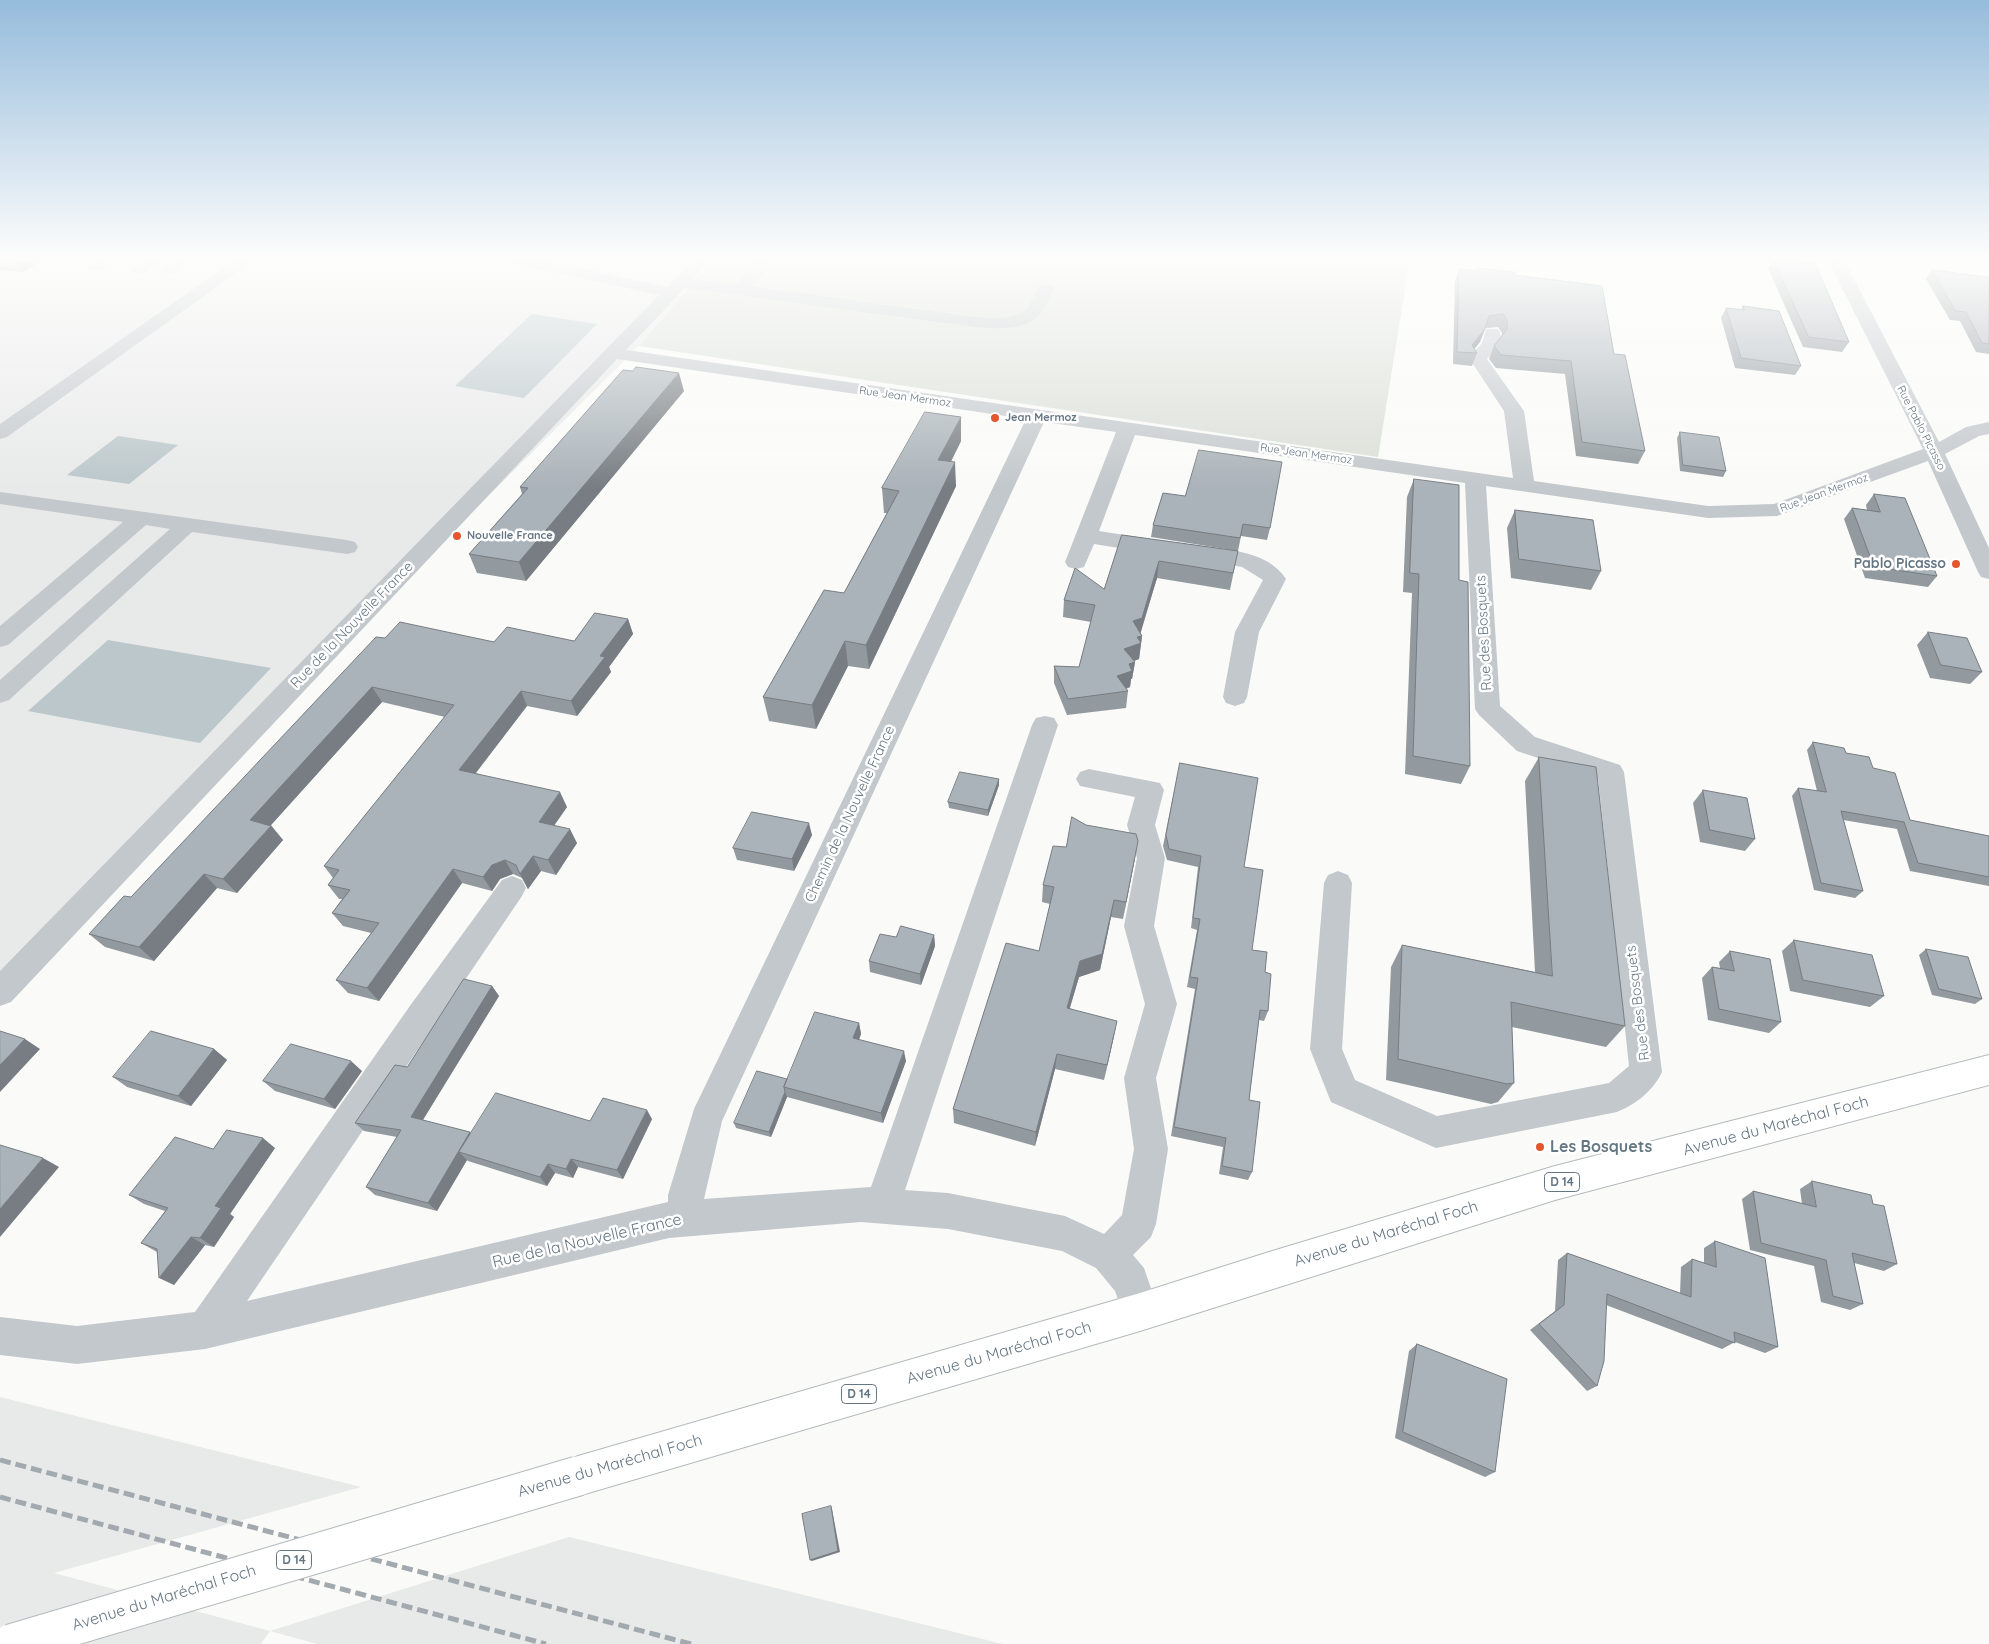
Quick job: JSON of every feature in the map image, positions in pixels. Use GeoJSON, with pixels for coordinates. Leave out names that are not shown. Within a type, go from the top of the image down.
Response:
{"type":"FeatureCollection","features":[{"type":"Feature","properties":{"kind":"main road","name":"Avenue du Maréchal Foch"},"geometry":{"type":"LineString","coordinates":[[11,1644],[1140,1312],[1269,1270],[1555,1183],[1989,1070]]}},
{"type":"Feature","properties":{"kind":"street"},"geometry":{"type":"LineString","coordinates":[[0,433],[140,335]]}},
{"type":"Feature","properties":{"kind":"street","name":"Rue de la Nouvelle France"},"geometry":{"type":"LineString","coordinates":[[0,992],[443,531],[628,335]]}},
{"type":"Feature","properties":{"kind":"street"},"geometry":{"type":"LineString","coordinates":[[1492,335],[1491,344],[1478,358],[1514,411],[1524,485]]}},
{"type":"Feature","properties":{"kind":"street","name":"Rue Pablo Picasso"},"geometry":{"type":"LineString","coordinates":[[1874,335],[1934,452],[1989,572]]}},
{"type":"Feature","properties":{"kind":"street","name":"Rue Jean Mermoz"},"geometry":{"type":"LineString","coordinates":[[611,353],[1708,512],[1777,510],[1934,452],[1973,431],[1989,428]]}},
{"type":"Feature","properties":{"kind":"street","name":"Chemin de la Nouvelle France"},"geometry":{"type":"LineString","coordinates":[[686,1218],[686,1194],[706,1120],[1036,416]]}},
{"type":"Feature","properties":{"kind":"street"},"geometry":{"type":"LineString","coordinates":[[1076,562],[1127,429]]}},
{"type":"Feature","properties":{"kind":"street","name":"Rue des Bosquets"},"geometry":{"type":"LineString","coordinates":[[1338,883],[1326,1049],[1343,1091],[1436,1132],[1617,1097],[1646,1072],[1611,772],[1526,744],[1488,709],[1475,478]]}},
{"type":"Feature","properties":{"kind":"street"},"geometry":{"type":"LineString","coordinates":[[0,498],[347,548]]}},
{"type":"Feature","properties":{"kind":"street"},"geometry":{"type":"LineString","coordinates":[[0,639],[141,518]]}},
{"type":"Feature","properties":{"kind":"street"},"geometry":{"type":"LineString","coordinates":[[0,694],[187,525]]}},
{"type":"Feature","properties":{"kind":"street"},"geometry":{"type":"LineString","coordinates":[[1086,536],[1246,561],[1267,570],[1274,579],[1247,632],[1235,697]]}},
{"type":"Feature","properties":{"kind":"street"},"geometry":{"type":"LineString","coordinates":[[882,1206],[1045,725]]}},
{"type":"Feature","properties":{"kind":"street"},"geometry":{"type":"LineString","coordinates":[[1089,778],[1151,790],[1141,825],[1151,858],[1139,926],[1161,1004],[1140,1078],[1151,1149],[1138,1224],[1109,1255]]}},
{"type":"Feature","properties":{"kind":"street"},"geometry":{"type":"LineString","coordinates":[[205,1330],[512,888]]}},
{"type":"Feature","properties":{"kind":"street","name":"Rue de la Nouvelle France"},"geometry":{"type":"LineString","coordinates":[[0,1336],[77,1345],[205,1330],[669,1220],[780,1209],[861,1204],[948,1211],[1065,1234],[1109,1255],[1131,1281],[1140,1312]]}},
{"type":"Feature","properties":{"kind":"shaded area"},"geometry":{"type":"Polygon","coordinates":[[[0,335],[649,335],[639,346],[0,982],[0,335]]]}},
{"type":"Feature","properties":{"kind":"shaded area"},"geometry":{"type":"Polygon","coordinates":[[[510,335],[586,335],[524,398],[455,386],[510,335]]]}},
{"type":"Feature","properties":{"kind":"shaded area"},"geometry":{"type":"Polygon","coordinates":[[[649,335],[1398,335],[1378,457],[639,346],[649,335]]]}},
{"type":"Feature","properties":{"kind":"shaded area"},"geometry":{"type":"Polygon","coordinates":[[[118,436],[178,445],[129,484],[67,475],[118,436]]]}},
{"type":"Feature","properties":{"kind":"shaded area"},"geometry":{"type":"Polygon","coordinates":[[[108,640],[271,668],[200,743],[28,711],[108,640]]]}},
{"type":"Feature","properties":{"kind":"shaded area"},"geometry":{"type":"Polygon","coordinates":[[[0,1397],[361,1487],[54,1573],[270,1631],[261,1644],[0,1644],[0,1397]]]}},
{"type":"Feature","properties":{"kind":"shaded area"},"geometry":{"type":"Polygon","coordinates":[[[569,1537],[1003,1644],[317,1644],[270,1631],[569,1537]]]}},
{"type":"Feature","properties":{"kind":"building"},"geometry":{"type":"Polygon","coordinates":[[[1457,335],[1480,335],[1472,345],[1477,353],[1457,352],[1457,335]]]}},
{"type":"Feature","properties":{"kind":"building"},"geometry":{"type":"Polygon","coordinates":[[[1503,335],[1611,335],[1614,354],[1625,355],[1645,451],[1582,442],[1571,361],[1501,355],[1494,346],[1503,335]]]}},
{"type":"Feature","properties":{"kind":"building"},"geometry":{"type":"Polygon","coordinates":[[[1734,335],[1788,335],[1801,366],[1741,358],[1734,335]]]}},
{"type":"Feature","properties":{"kind":"building"},"geometry":{"type":"Polygon","coordinates":[[[1808,335],[1846,335],[1849,342],[1809,337],[1808,335]]]}},
{"type":"Feature","properties":{"kind":"building"},"geometry":{"type":"Polygon","coordinates":[[[1978,335],[1989,335],[1989,344],[1982,343],[1978,335]]]}},
{"type":"Feature","properties":{"kind":"building"},"geometry":{"type":"Polygon","coordinates":[[[636,367],[679,373],[519,562],[469,554],[528,488],[520,487],[623,370],[633,371],[636,367]]]}},
{"type":"Feature","properties":{"kind":"building"},"geometry":{"type":"Polygon","coordinates":[[[925,412],[961,417],[938,460],[955,462],[866,645],[845,641],[812,705],[763,697],[824,590],[844,593],[899,491],[882,488],[925,412]]]}},
{"type":"Feature","properties":{"kind":"building"},"geometry":{"type":"Polygon","coordinates":[[[1680,432],[1719,437],[1726,471],[1683,465],[1680,432]]]}},
{"type":"Feature","properties":{"kind":"building"},"geometry":{"type":"Polygon","coordinates":[[[1199,450],[1282,462],[1270,528],[1243,524],[1240,538],[1153,525],[1163,493],[1185,496],[1199,450]]]}},
{"type":"Feature","properties":{"kind":"building"},"geometry":{"type":"Polygon","coordinates":[[[1414,479],[1459,485],[1459,580],[1468,582],[1470,766],[1413,756],[1419,574],[1410,573],[1414,479]]]}},
{"type":"Feature","properties":{"kind":"building"},"geometry":{"type":"Polygon","coordinates":[[[1874,494],[1905,498],[1937,576],[1874,567],[1852,508],[1880,512],[1874,494]]]}},
{"type":"Feature","properties":{"kind":"building"},"geometry":{"type":"Polygon","coordinates":[[[1515,510],[1593,520],[1601,571],[1519,559],[1515,510]]]}},
{"type":"Feature","properties":{"kind":"building"},"geometry":{"type":"Polygon","coordinates":[[[1122,535],[1238,551],[1233,573],[1159,561],[1142,618],[1133,621],[1142,636],[1137,637],[1141,643],[1124,649],[1135,662],[1129,664],[1132,671],[1117,676],[1128,691],[1068,699],[1054,666],[1079,667],[1095,605],[1064,600],[1075,568],[1104,589],[1122,535]]]}},
{"type":"Feature","properties":{"kind":"building"},"geometry":{"type":"Polygon","coordinates":[[[595,613],[628,619],[600,656],[605,657],[571,701],[521,691],[459,770],[560,792],[539,822],[570,829],[548,860],[533,856],[520,874],[516,865],[505,860],[492,865],[483,877],[453,869],[367,988],[336,980],[379,923],[332,913],[350,890],[328,885],[339,870],[324,866],[454,705],[372,687],[250,820],[271,826],[223,879],[204,874],[139,947],[89,934],[124,896],[131,897],[376,637],[385,638],[400,622],[494,642],[507,627],[574,641],[595,613]]]}},
{"type":"Feature","properties":{"kind":"building"},"geometry":{"type":"Polygon","coordinates":[[[1928,632],[1967,638],[1982,672],[1941,665],[1928,632]]]}},
{"type":"Feature","properties":{"kind":"building"},"geometry":{"type":"Polygon","coordinates":[[[1813,742],[1844,748],[1846,753],[1869,757],[1873,768],[1895,773],[1910,820],[1989,836],[1989,877],[1918,863],[1904,822],[1841,811],[1863,891],[1821,883],[1798,788],[1826,792],[1813,742]]]}},
{"type":"Feature","properties":{"kind":"building"},"geometry":{"type":"Polygon","coordinates":[[[1539,757],[1596,767],[1625,1026],[1511,1002],[1514,1083],[1507,1084],[1398,1059],[1402,945],[1552,976],[1539,757]]]}},
{"type":"Feature","properties":{"kind":"building"},"geometry":{"type":"Polygon","coordinates":[[[1180,763],[1258,778],[1244,867],[1263,870],[1252,950],[1267,952],[1265,972],[1271,974],[1268,1011],[1260,1010],[1249,1100],[1260,1102],[1252,1172],[1222,1166],[1226,1138],[1174,1127],[1198,978],[1190,977],[1200,919],[1193,918],[1201,856],[1169,849],[1166,835],[1180,763]]]}},
{"type":"Feature","properties":{"kind":"building"},"geometry":{"type":"Polygon","coordinates":[[[960,772],[999,779],[988,810],[948,802],[960,772]]]}},
{"type":"Feature","properties":{"kind":"building"},"geometry":{"type":"Polygon","coordinates":[[[1703,790],[1747,798],[1755,839],[1710,830],[1703,790]]]}},
{"type":"Feature","properties":{"kind":"building"},"geometry":{"type":"Polygon","coordinates":[[[752,812],[809,823],[792,859],[733,848],[752,812]]]}},
{"type":"Feature","properties":{"kind":"building"},"geometry":{"type":"Polygon","coordinates":[[[1072,817],[1086,825],[1136,834],[1138,841],[1126,902],[1114,900],[1102,954],[1080,961],[1067,1008],[1117,1021],[1107,1065],[1057,1054],[1036,1132],[953,1109],[1006,943],[1039,951],[1054,887],[1043,885],[1053,846],[1066,847],[1072,817]]]}},
{"type":"Feature","properties":{"kind":"building"},"geometry":{"type":"Polygon","coordinates":[[[901,926],[934,935],[920,974],[869,961],[880,934],[896,937],[901,926]]]}},
{"type":"Feature","properties":{"kind":"building"},"geometry":{"type":"Polygon","coordinates":[[[1794,940],[1872,955],[1884,996],[1803,980],[1794,940]]]}},
{"type":"Feature","properties":{"kind":"building"},"geometry":{"type":"Polygon","coordinates":[[[1926,949],[1968,957],[1982,999],[1939,989],[1926,949]]]}},
{"type":"Feature","properties":{"kind":"building"},"geometry":{"type":"Polygon","coordinates":[[[1730,951],[1770,959],[1781,1022],[1719,1009],[1712,967],[1734,971],[1730,951]]]}},
{"type":"Feature","properties":{"kind":"building"},"geometry":{"type":"Polygon","coordinates":[[[464,979],[492,986],[411,1117],[470,1132],[428,1203],[366,1187],[401,1130],[355,1123],[395,1065],[407,1067],[464,979]]]}},
{"type":"Feature","properties":{"kind":"building"},"geometry":{"type":"Polygon","coordinates":[[[815,1012],[859,1023],[853,1038],[904,1051],[881,1113],[784,1087],[815,1012]]]}},
{"type":"Feature","properties":{"kind":"building"},"geometry":{"type":"Polygon","coordinates":[[[0,1031],[25,1039],[0,1065],[0,1031]]]}},
{"type":"Feature","properties":{"kind":"building"},"geometry":{"type":"Polygon","coordinates":[[[151,1031],[214,1049],[178,1096],[113,1077],[151,1031]]]}},
{"type":"Feature","properties":{"kind":"building"},"geometry":{"type":"Polygon","coordinates":[[[291,1044],[351,1061],[324,1099],[263,1081],[291,1044]]]}},
{"type":"Feature","properties":{"kind":"building"},"geometry":{"type":"Polygon","coordinates":[[[757,1071],[787,1079],[784,1087],[785,1092],[769,1132],[734,1123],[757,1071]]]}},
{"type":"Feature","properties":{"kind":"building"},"geometry":{"type":"Polygon","coordinates":[[[496,1093],[590,1121],[603,1098],[647,1110],[617,1170],[571,1159],[566,1169],[548,1164],[540,1177],[459,1152],[496,1093]]]}},
{"type":"Feature","properties":{"kind":"building"},"geometry":{"type":"Polygon","coordinates":[[[227,1130],[263,1138],[215,1206],[221,1208],[200,1238],[191,1237],[159,1278],[157,1249],[141,1243],[168,1208],[129,1195],[175,1137],[213,1149],[227,1130]]]}},
{"type":"Feature","properties":{"kind":"building"},"geometry":{"type":"Polygon","coordinates":[[[0,1145],[43,1158],[0,1209],[0,1145]]]}},
{"type":"Feature","properties":{"kind":"building"},"geometry":{"type":"Polygon","coordinates":[[[1812,1181],[1871,1195],[1873,1204],[1884,1206],[1897,1264],[1852,1253],[1863,1304],[1833,1296],[1826,1260],[1761,1243],[1753,1191],[1816,1207],[1812,1181]]]}},
{"type":"Feature","properties":{"kind":"building"},"geometry":{"type":"Polygon","coordinates":[[[1715,1241],[1765,1258],[1778,1347],[1734,1332],[1735,1343],[1607,1294],[1604,1361],[1597,1386],[1539,1324],[1564,1305],[1567,1253],[1691,1297],[1692,1259],[1716,1267],[1715,1241]]]}},
{"type":"Feature","properties":{"kind":"building"},"geometry":{"type":"Polygon","coordinates":[[[1417,1344],[1507,1379],[1495,1472],[1403,1432],[1417,1344]]]}},
{"type":"Feature","properties":{"kind":"building"},"geometry":{"type":"Polygon","coordinates":[[[831,1506],[838,1551],[810,1560],[802,1514],[831,1506]]]}},
{"type":"Feature","properties":{"kind":"railway"},"geometry":{"type":"LineString","coordinates":[[0,1460],[691,1644]]}},
{"type":"Feature","properties":{"kind":"railway"},"geometry":{"type":"LineString","coordinates":[[0,1497],[546,1644]]}},
{"type":"Feature","properties":{"kind":"place","name":"Jean Mermoz"},"geometry":{"type":"Point","coordinates":[995,418]}},
{"type":"Feature","properties":{"kind":"place","name":"Nouvelle France"},"geometry":{"type":"Point","coordinates":[457,536]}},
{"type":"Feature","properties":{"kind":"place","name":"Pablo Picasso"},"geometry":{"type":"Point","coordinates":[1956,564]}},
{"type":"Feature","properties":{"kind":"place","name":"Les Bosquets"},"geometry":{"type":"Point","coordinates":[1540,1147]}}]}
